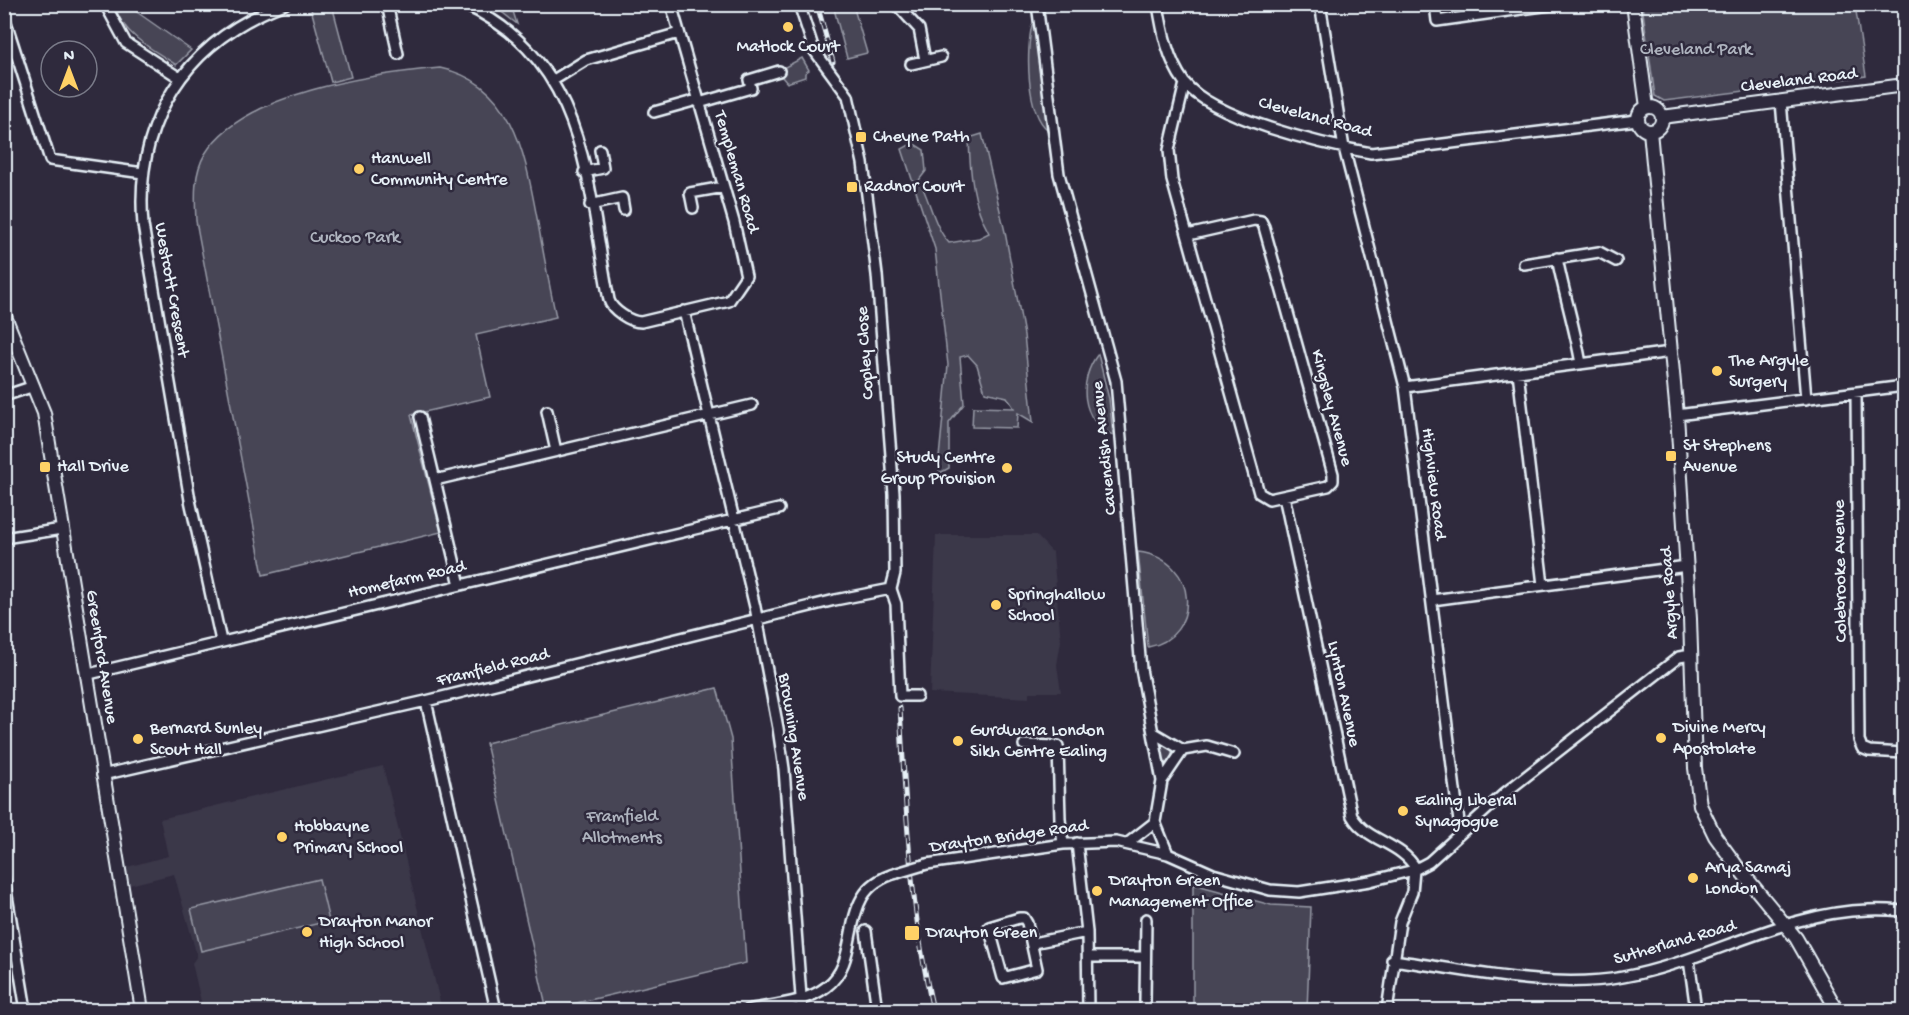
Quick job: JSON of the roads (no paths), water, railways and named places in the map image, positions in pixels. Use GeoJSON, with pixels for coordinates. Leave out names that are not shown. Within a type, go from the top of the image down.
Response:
{"type":"FeatureCollection","features":[{"type":"Feature","properties":{"kind":"main road"},"geometry":{"type":"LineString","coordinates":[[1633,4],[1647,107]]}},
{"type":"Feature","properties":{"kind":"main road","name":"Cleveland Road"},"geometry":{"type":"LineString","coordinates":[[1662,117],[1905,85]]}},
{"type":"Feature","properties":{"kind":"main road"},"geometry":{"type":"LineString","coordinates":[[1647,107],[1657,109],[1662,117],[1659,126],[1650,131],[1643,129],[1637,120],[1638,114],[1647,107]]}},
{"type":"Feature","properties":{"kind":"main road","name":"Argyle Road"},"geometry":{"type":"LineString","coordinates":[[1650,131],[1677,416],[1692,655],[1695,768],[1702,812],[1736,865],[1787,926],[1816,968],[1837,1011]]}},
{"type":"Feature","properties":{"kind":"main road","name":"Greenford Avenue"},"geometry":{"type":"LineString","coordinates":[[4,314],[44,413],[62,530],[89,674],[102,775],[142,1011]]}},
{"type":"Feature","properties":{"kind":"street"},"geometry":{"type":"LineString","coordinates":[[105,4],[126,43],[180,78]]}},
{"type":"Feature","properties":{"kind":"street","name":"Westcott Crescent"},"geometry":{"type":"LineString","coordinates":[[221,641],[190,500],[143,225],[141,197],[143,173],[153,131],[165,102],[180,78],[202,52],[230,32],[264,12],[285,4]]}},
{"type":"Feature","properties":{"kind":"street"},"geometry":{"type":"LineString","coordinates":[[387,4],[398,54]]}},
{"type":"Feature","properties":{"kind":"street"},"geometry":{"type":"LineString","coordinates":[[463,4],[484,9],[522,41],[552,81],[572,121],[611,306],[634,322],[684,311]]}},
{"type":"Feature","properties":{"kind":"street","name":"Templeman Road"},"geometry":{"type":"LineString","coordinates":[[671,4],[724,187],[746,276],[729,301],[684,311]]}},
{"type":"Feature","properties":{"kind":"street","name":"Copley Close"},"geometry":{"type":"LineString","coordinates":[[799,4],[814,50],[848,96],[863,163],[877,275],[894,494],[895,573],[891,589],[896,604],[900,696],[916,696]]}},
{"type":"Feature","properties":{"kind":"street"},"geometry":{"type":"LineString","coordinates":[[896,4],[919,29],[926,60]]}},
{"type":"Feature","properties":{"kind":"street","name":"Cavendish Avenue"},"geometry":{"type":"LineString","coordinates":[[1037,4],[1059,174],[1116,381],[1141,669],[1162,781],[1155,822]]}},
{"type":"Feature","properties":{"kind":"street","name":"Cleveland Road"},"geometry":{"type":"LineString","coordinates":[[1158,4],[1169,55],[1185,83],[1214,105],[1258,124],[1344,148],[1371,153],[1637,120]]}},
{"type":"Feature","properties":{"kind":"street","name":"Highview Road"},"geometry":{"type":"LineString","coordinates":[[1320,4],[1344,148],[1405,387],[1459,822],[1463,829]]}},
{"type":"Feature","properties":{"kind":"street"},"geometry":{"type":"LineString","coordinates":[[1435,4],[1437,21],[1557,4]]}},
{"type":"Feature","properties":{"kind":"street"},"geometry":{"type":"LineString","coordinates":[[4,16],[50,160],[143,173]]}},
{"type":"Feature","properties":{"kind":"street"},"geometry":{"type":"LineString","coordinates":[[552,81],[586,60],[680,33]]}},
{"type":"Feature","properties":{"kind":"street"},"geometry":{"type":"LineString","coordinates":[[911,64],[941,57]]}},
{"type":"Feature","properties":{"kind":"street"},"geometry":{"type":"LineString","coordinates":[[654,112],[751,88],[749,80],[779,70]]}},
{"type":"Feature","properties":{"kind":"street"},"geometry":{"type":"LineString","coordinates":[[1185,83],[1169,150],[1172,180],[1188,235]]}},
{"type":"Feature","properties":{"kind":"street"},"geometry":{"type":"LineString","coordinates":[[1781,101],[1806,399]]}},
{"type":"Feature","properties":{"kind":"street"},"geometry":{"type":"LineString","coordinates":[[584,172],[603,168],[600,150]]}},
{"type":"Feature","properties":{"kind":"street"},"geometry":{"type":"LineString","coordinates":[[693,208],[690,193],[724,187]]}},
{"type":"Feature","properties":{"kind":"street"},"geometry":{"type":"LineString","coordinates":[[590,205],[622,198],[624,210]]}},
{"type":"Feature","properties":{"kind":"street","name":"Kingsley Avenue"},"geometry":{"type":"LineString","coordinates":[[1254,220],[1261,221],[1333,474],[1333,481],[1328,486],[1269,499],[1259,493],[1188,235],[1254,220]]}},
{"type":"Feature","properties":{"kind":"street"},"geometry":{"type":"LineString","coordinates":[[1524,264],[1599,252],[1616,261]]}},
{"type":"Feature","properties":{"kind":"street"},"geometry":{"type":"LineString","coordinates":[[1557,258],[1567,308],[1576,333],[1581,364]]}},
{"type":"Feature","properties":{"kind":"street","name":"Browning Avenue"},"geometry":{"type":"LineString","coordinates":[[684,311],[755,607],[755,621],[784,769],[802,1011]]}},
{"type":"Feature","properties":{"kind":"street"},"geometry":{"type":"LineString","coordinates":[[1405,387],[1671,352]]}},
{"type":"Feature","properties":{"kind":"street"},"geometry":{"type":"LineString","coordinates":[[1518,372],[1543,585]]}},
{"type":"Feature","properties":{"kind":"street"},"geometry":{"type":"LineString","coordinates":[[4,396],[34,386]]}},
{"type":"Feature","properties":{"kind":"street"},"geometry":{"type":"LineString","coordinates":[[1677,416],[1905,386]]}},
{"type":"Feature","properties":{"kind":"street","name":"Colebrooke Avenue"},"geometry":{"type":"LineString","coordinates":[[1856,393],[1859,740],[1862,748],[1869,751],[1905,753]]}},
{"type":"Feature","properties":{"kind":"street"},"geometry":{"type":"LineString","coordinates":[[435,480],[752,405]]}},
{"type":"Feature","properties":{"kind":"street"},"geometry":{"type":"LineString","coordinates":[[547,411],[556,451]]}},
{"type":"Feature","properties":{"kind":"street"},"geometry":{"type":"LineString","coordinates":[[420,417],[460,585]]}},
{"type":"Feature","properties":{"kind":"street","name":"Lynton Avenue"},"geometry":{"type":"LineString","coordinates":[[1284,496],[1352,816],[1362,830],[1409,856],[1415,870]]}},
{"type":"Feature","properties":{"kind":"street"},"geometry":{"type":"LineString","coordinates":[[734,520],[779,509]]}},
{"type":"Feature","properties":{"kind":"street","name":"Homefarm Road"},"geometry":{"type":"LineString","coordinates":[[89,674],[734,520]]}},
{"type":"Feature","properties":{"kind":"street"},"geometry":{"type":"LineString","coordinates":[[4,538],[62,530]]}},
{"type":"Feature","properties":{"kind":"street"},"geometry":{"type":"LineString","coordinates":[[1432,600],[1687,566]]}},
{"type":"Feature","properties":{"kind":"street","name":"Framfield Road"},"geometry":{"type":"LineString","coordinates":[[102,775],[426,701],[891,589]]}},
{"type":"Feature","properties":{"kind":"street"},"geometry":{"type":"LineString","coordinates":[[1387,1011],[1392,960],[1400,922],[1412,892],[1415,870],[1428,862],[1506,792],[1679,657],[1692,655]]}},
{"type":"Feature","properties":{"kind":"street"},"geometry":{"type":"LineString","coordinates":[[426,701],[496,1011]]}},
{"type":"Feature","properties":{"kind":"street"},"geometry":{"type":"LineString","coordinates":[[1154,732],[1183,750],[1207,746],[1234,754]]}},
{"type":"Feature","properties":{"kind":"street"},"geometry":{"type":"LineString","coordinates":[[1024,745],[1058,746],[1063,844]]}},
{"type":"Feature","properties":{"kind":"street"},"geometry":{"type":"LineString","coordinates":[[1162,781],[1183,750]]}},
{"type":"Feature","properties":{"kind":"street"},"geometry":{"type":"LineString","coordinates":[[1128,843],[1155,822],[1168,854]]}},
{"type":"Feature","properties":{"kind":"street"},"geometry":{"type":"LineString","coordinates":[[1077,843],[1087,932],[1088,1011]]}},
{"type":"Feature","properties":{"kind":"street","name":"Drayton Bridge Road"},"geometry":{"type":"LineString","coordinates":[[747,1011],[820,992],[837,976],[844,962],[858,905],[868,890],[877,882],[897,873],[927,864],[1063,844],[1128,843],[1168,854],[1212,874],[1270,890],[1299,892],[1335,888],[1415,870]]}},
{"type":"Feature","properties":{"kind":"street"},"geometry":{"type":"LineString","coordinates":[[4,878],[26,1011]]}},
{"type":"Feature","properties":{"kind":"street","name":"Sutherland Road"},"geometry":{"type":"LineString","coordinates":[[1392,960],[1558,981],[1621,978],[1689,960],[1787,926],[1867,910],[1905,911]]}},
{"type":"Feature","properties":{"kind":"street"},"geometry":{"type":"LineString","coordinates":[[1024,918],[1033,943],[1037,969],[1003,978],[989,927],[1024,918]]}},
{"type":"Feature","properties":{"kind":"street"},"geometry":{"type":"LineString","coordinates":[[1145,1002],[1146,919]]}},
{"type":"Feature","properties":{"kind":"street"},"geometry":{"type":"LineString","coordinates":[[866,931],[877,1011]]}},
{"type":"Feature","properties":{"kind":"street"},"geometry":{"type":"LineString","coordinates":[[1033,943],[1087,932]]}},
{"type":"Feature","properties":{"kind":"street"},"geometry":{"type":"LineString","coordinates":[[1088,957],[1145,957]]}},
{"type":"Feature","properties":{"kind":"street"},"geometry":{"type":"LineString","coordinates":[[1689,960],[1696,1011]]}},
{"type":"Feature","properties":{"kind":"railway"},"geometry":{"type":"LineString","coordinates":[[817,4],[833,62]]}},
{"type":"Feature","properties":{"kind":"railway"},"geometry":{"type":"LineString","coordinates":[[900,708],[914,897],[933,1010]]}},
{"type":"Feature","properties":{"kind":"place","name":"Matlock Court"},"geometry":{"type":"Point","coordinates":[788,27]}},
{"type":"Feature","properties":{"kind":"place","name":"Cheyne Path"},"geometry":{"type":"Point","coordinates":[861,137]}},
{"type":"Feature","properties":{"kind":"place","name":"Hanwell Community Centre"},"geometry":{"type":"Point","coordinates":[359,169]}},
{"type":"Feature","properties":{"kind":"place","name":"Radnor Court"},"geometry":{"type":"Point","coordinates":[852,187]}},
{"type":"Feature","properties":{"kind":"place","name":"The Argyle Surgery"},"geometry":{"type":"Point","coordinates":[1717,371]}},
{"type":"Feature","properties":{"kind":"place","name":"St Stephens Avenue"},"geometry":{"type":"Point","coordinates":[1671,456]}},
{"type":"Feature","properties":{"kind":"place","name":"Hall Drive"},"geometry":{"type":"Point","coordinates":[45,467]}},
{"type":"Feature","properties":{"kind":"place","name":"Study Centre Group Provision"},"geometry":{"type":"Point","coordinates":[1007,468]}},
{"type":"Feature","properties":{"kind":"place","name":"Springhallow School"},"geometry":{"type":"Point","coordinates":[996,605]}},
{"type":"Feature","properties":{"kind":"place","name":"Divine Mercy Apostolate"},"geometry":{"type":"Point","coordinates":[1661,738]}},
{"type":"Feature","properties":{"kind":"place","name":"Bernard Sunley Scout Hall"},"geometry":{"type":"Point","coordinates":[138,739]}},
{"type":"Feature","properties":{"kind":"place","name":"Gurdwara London Sikh Centre Ealing"},"geometry":{"type":"Point","coordinates":[958,741]}},
{"type":"Feature","properties":{"kind":"place","name":"Ealing Liberal Synagogue"},"geometry":{"type":"Point","coordinates":[1403,811]}},
{"type":"Feature","properties":{"kind":"place","name":"Hobbayne Primary School"},"geometry":{"type":"Point","coordinates":[282,837]}},
{"type":"Feature","properties":{"kind":"place","name":"Arya Samaj London"},"geometry":{"type":"Point","coordinates":[1693,878]}},
{"type":"Feature","properties":{"kind":"place","name":"Drayton Green Management Office"},"geometry":{"type":"Point","coordinates":[1097,891]}},
{"type":"Feature","properties":{"kind":"place","name":"Drayton Manor High School"},"geometry":{"type":"Point","coordinates":[307,932]}},
{"type":"Feature","properties":{"kind":"place","name":"Drayton Green"},"geometry":{"type":"Point","coordinates":[912,933]}},
{"type":"Feature","properties":{"kind":"park label","name":"Cleveland Park"},"geometry":{"type":"Point","coordinates":[1696,50]}},
{"type":"Feature","properties":{"kind":"park label","name":"Cuckoo Park"},"geometry":{"type":"Point","coordinates":[355,238]}},
{"type":"Feature","properties":{"kind":"park label","name":"Framfield Allotments"},"geometry":{"type":"Point","coordinates":[622,827]}}]}
